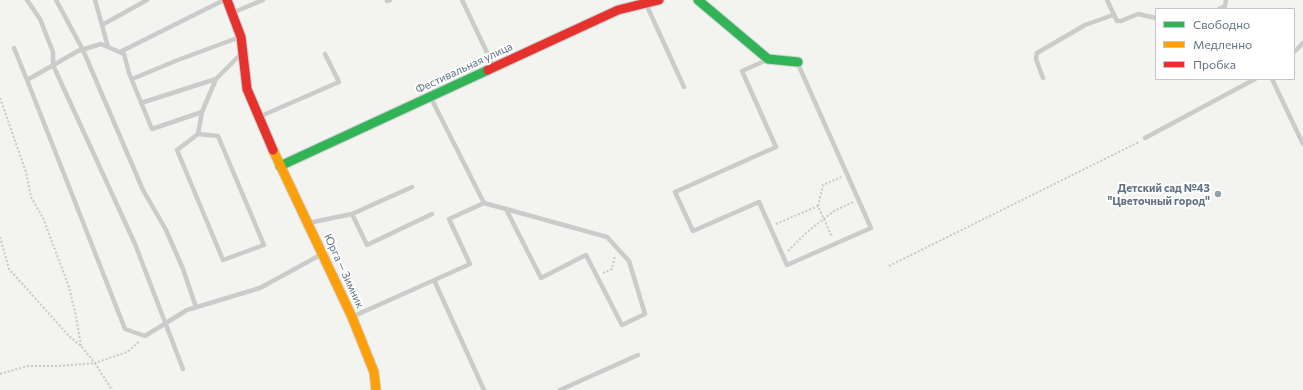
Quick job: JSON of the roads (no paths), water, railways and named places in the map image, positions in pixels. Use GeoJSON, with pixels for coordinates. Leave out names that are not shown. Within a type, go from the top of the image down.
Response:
{"type":"FeatureCollection","features":[{"type":"Feature","properties":{"kind":"street","name":"Юрга — Зимник"},"geometry":{"type":"LineString","coordinates":[[226,0],[241,37],[247,89],[280,166],[352,317],[374,372],[376,390]]}},
{"type":"Feature","properties":{"kind":"street","name":"Фестивальная улица"},"geometry":{"type":"LineString","coordinates":[[280,166],[618,10],[645,2],[660,0]]}},
{"type":"Feature","properties":{"kind":"street"},"geometry":{"type":"LineString","coordinates":[[698,0],[768,59],[798,62]]}},
{"type":"Feature","properties":{"kind":"lane"},"geometry":{"type":"LineString","coordinates":[[27,0],[40,18],[53,52],[53,65],[135,244],[183,369]]}},
{"type":"Feature","properties":{"kind":"lane"},"geometry":{"type":"LineString","coordinates":[[56,0],[83,50],[143,190],[166,230],[196,307]]}},
{"type":"Feature","properties":{"kind":"lane"},"geometry":{"type":"LineString","coordinates":[[95,0],[108,47]]}},
{"type":"Feature","properties":{"kind":"lane"},"geometry":{"type":"LineString","coordinates":[[102,25],[147,0]]}},
{"type":"Feature","properties":{"kind":"lane"},"geometry":{"type":"LineString","coordinates":[[120,52],[226,0]]}},
{"type":"Feature","properties":{"kind":"lane"},"geometry":{"type":"LineString","coordinates":[[232,13],[263,0]]}},
{"type":"Feature","properties":{"kind":"lane"},"geometry":{"type":"LineString","coordinates":[[462,0],[494,67]]}},
{"type":"Feature","properties":{"kind":"lane"},"geometry":{"type":"LineString","coordinates":[[1107,0],[1117,21],[1138,14],[1155,18]]}},
{"type":"Feature","properties":{"kind":"lane"},"geometry":{"type":"LineString","coordinates":[[1221,8],[1225,6],[1226,0]]}},
{"type":"Feature","properties":{"kind":"lane"},"geometry":{"type":"LineString","coordinates":[[645,2],[684,87]]}},
{"type":"Feature","properties":{"kind":"lane"},"geometry":{"type":"LineString","coordinates":[[1043,78],[1036,59],[1037,53],[1085,25],[1113,15]]}},
{"type":"Feature","properties":{"kind":"lane"},"geometry":{"type":"LineString","coordinates":[[132,78],[241,37]]}},
{"type":"Feature","properties":{"kind":"lane"},"geometry":{"type":"LineString","coordinates":[[1295,51],[1303,43]]}},
{"type":"Feature","properties":{"kind":"lane"},"geometry":{"type":"LineString","coordinates":[[27,80],[83,50],[101,44],[124,54],[141,103],[152,129],[202,112]]}},
{"type":"Feature","properties":{"kind":"lane"},"geometry":{"type":"LineString","coordinates":[[14,48],[125,329],[146,336],[187,310],[260,288],[322,254]]}},
{"type":"Feature","properties":{"kind":"lane"},"geometry":{"type":"LineString","coordinates":[[198,134],[218,136],[264,245],[223,260],[177,150],[198,134],[202,112],[216,79],[242,54]]}},
{"type":"Feature","properties":{"kind":"lane"},"geometry":{"type":"LineString","coordinates":[[259,117],[339,82],[325,54]]}},
{"type":"Feature","properties":{"kind":"lane"},"geometry":{"type":"LineString","coordinates":[[768,59],[742,71],[776,147],[675,192],[693,231],[759,202],[787,265],[871,228],[798,62]]}},
{"type":"Feature","properties":{"kind":"lane"},"geometry":{"type":"LineString","coordinates":[[141,103],[216,79]]}},
{"type":"Feature","properties":{"kind":"lane"},"geometry":{"type":"LineString","coordinates":[[1145,138],[1253,80]]}},
{"type":"Feature","properties":{"kind":"lane"},"geometry":{"type":"LineString","coordinates":[[1272,80],[1303,144]]}},
{"type":"Feature","properties":{"kind":"lane"},"geometry":{"type":"LineString","coordinates":[[430,96],[484,203]]}},
{"type":"Feature","properties":{"kind":"lane"},"geometry":{"type":"LineString","coordinates":[[308,223],[352,214],[412,187]]}},
{"type":"Feature","properties":{"kind":"lane"},"geometry":{"type":"LineString","coordinates":[[352,317],[470,264],[449,219],[484,203],[506,209],[607,238],[629,261],[644,314],[622,325],[586,255],[541,278],[506,209]]}},
{"type":"Feature","properties":{"kind":"lane"},"geometry":{"type":"LineString","coordinates":[[352,214],[366,245],[432,214]]}},
{"type":"Feature","properties":{"kind":"lane"},"geometry":{"type":"LineString","coordinates":[[434,280],[484,390]]}},
{"type":"Feature","properties":{"kind":"lane"},"geometry":{"type":"LineString","coordinates":[[560,390],[638,354]]}},
{"type":"Feature","properties":{"kind":"place","name":"Детский сад №43 \"Цветочный город\""},"geometry":{"type":"Point","coordinates":[1218,194]}}]}
